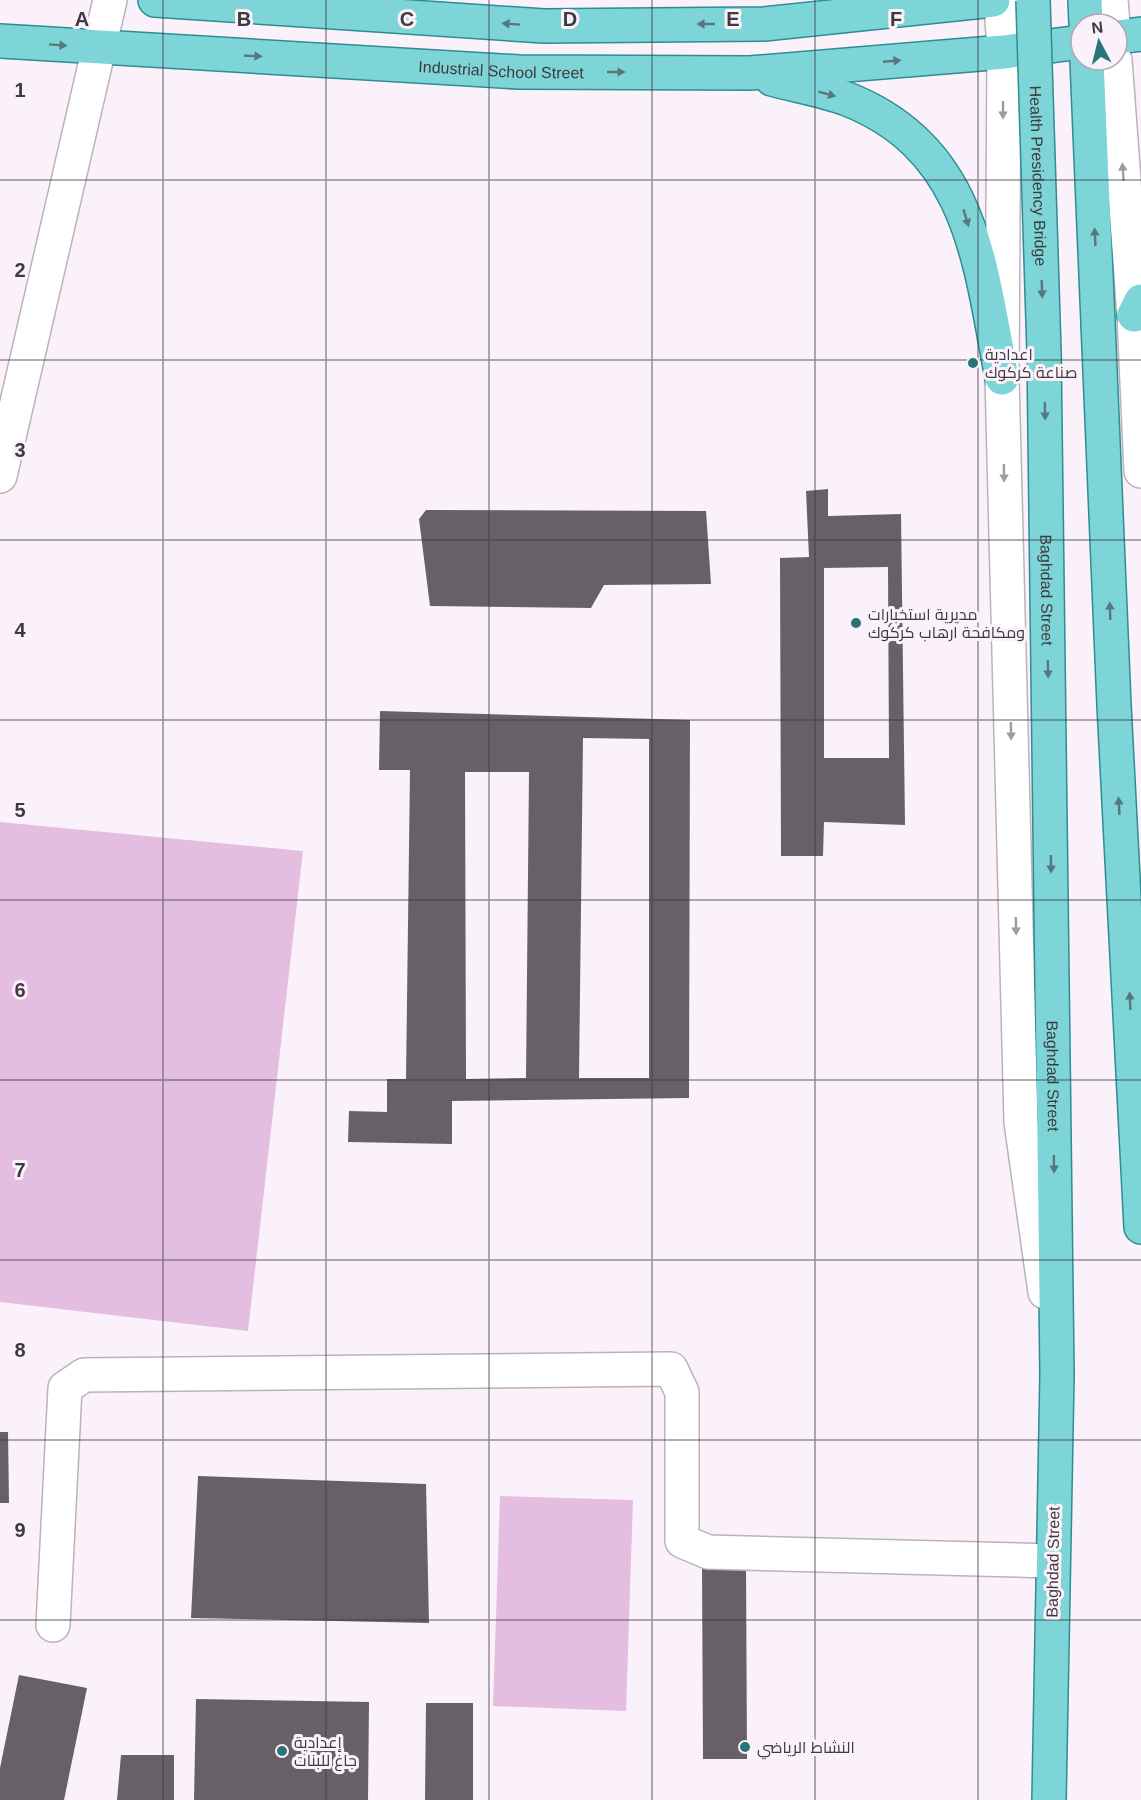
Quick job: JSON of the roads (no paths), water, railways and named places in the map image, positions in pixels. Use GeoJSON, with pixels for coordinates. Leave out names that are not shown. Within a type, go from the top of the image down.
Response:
{"type":"FeatureCollection","features":[{"type":"Feature","properties":{"kind":"main road"},"geometry":{"type":"LineString","coordinates":[[154,0],[544,26],[764,24],[993,0]]}},
{"type":"Feature","properties":{"kind":"main road"},"geometry":{"type":"LineString","coordinates":[[764,24],[821,0]]}},
{"type":"Feature","properties":{"kind":"main road","name":"Health Presidency Bridge"},"geometry":{"type":"LineString","coordinates":[[1034,0],[1044,352]]}},
{"type":"Feature","properties":{"kind":"main road","name":"Industrial School Street"},"geometry":{"type":"LineString","coordinates":[[0,41],[519,72],[750,73],[1004,52],[1069,44]]}},
{"type":"Feature","properties":{"kind":"main road"},"geometry":{"type":"LineString","coordinates":[[1088,72],[1114,705],[1141,1227]]}},
{"type":"Feature","properties":{"kind":"main road"},"geometry":{"type":"LineString","coordinates":[[750,73],[847,99],[891,121],[916,142],[942,171],[963,208],[975,249],[1002,378]]}},
{"type":"Feature","properties":{"kind":"main road","name":"Baghdad Street"},"geometry":{"type":"LineString","coordinates":[[1044,352],[1057,1374],[1049,1800]]}},
{"type":"Feature","properties":{"kind":"street"},"geometry":{"type":"LineString","coordinates":[[0,476],[101,47],[110,0]]}},
{"type":"Feature","properties":{"kind":"street"},"geometry":{"type":"LineString","coordinates":[[1001,0],[1004,52],[1002,378],[1021,1122],[1057,1374]]}},
{"type":"Feature","properties":{"kind":"street"},"geometry":{"type":"LineString","coordinates":[[1116,72],[1138,308],[1141,470]]}},
{"type":"Feature","properties":{"kind":"street"},"geometry":{"type":"LineString","coordinates":[[53,1625],[65,1388],[84,1375],[671,1369],[682,1392],[682,1541],[708,1552],[1052,1561]]}},
{"type":"Feature","properties":{"kind":"place","name":"اعدادية صناعة كركوك"},"geometry":{"type":"Point","coordinates":[973,363]}},
{"type":"Feature","properties":{"kind":"place","name":"مديرية استخبارات ومكافحة ارهاب كركوك"},"geometry":{"type":"Point","coordinates":[856,623]}},
{"type":"Feature","properties":{"kind":"place","name":"النشاط الرياضي"},"geometry":{"type":"Point","coordinates":[745,1747]}},
{"type":"Feature","properties":{"kind":"place","name":"إعدادية جاغ للبنات"},"geometry":{"type":"Point","coordinates":[282,1751]}}]}
